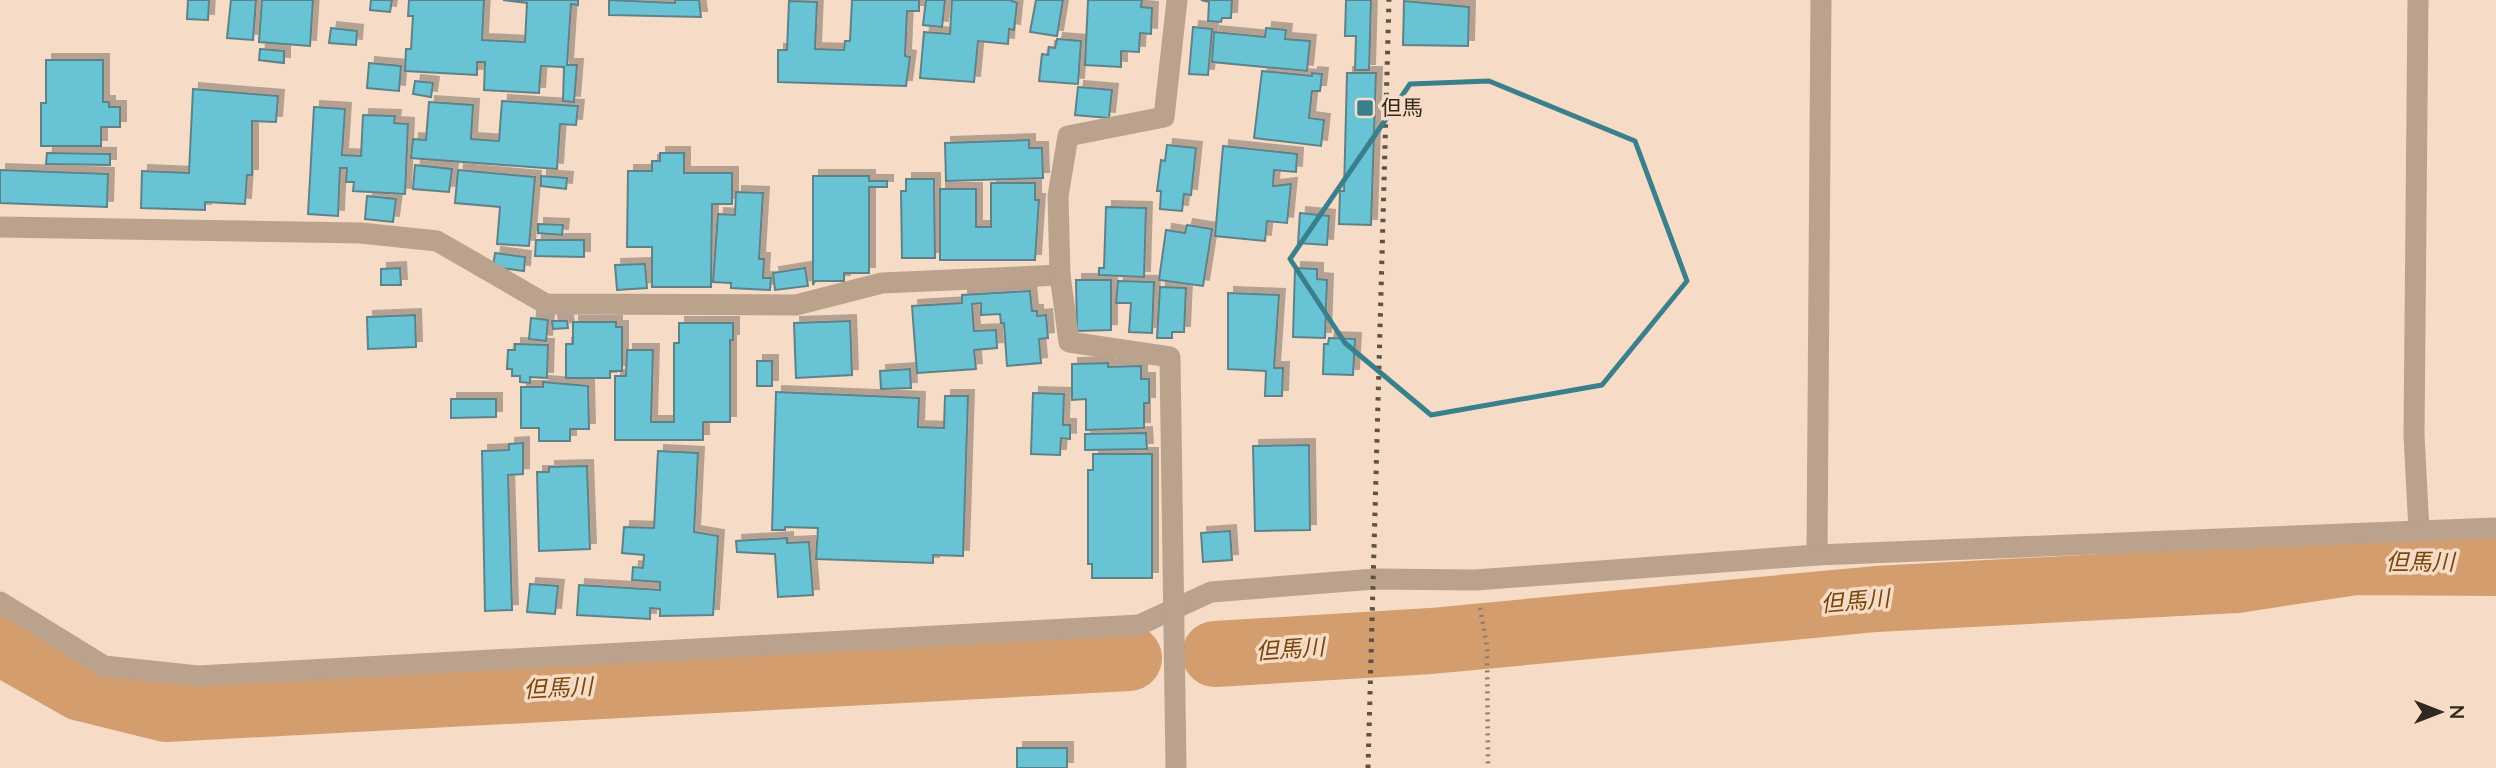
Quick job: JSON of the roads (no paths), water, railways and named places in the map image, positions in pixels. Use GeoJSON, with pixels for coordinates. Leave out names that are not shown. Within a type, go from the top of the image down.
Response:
{"type":"FeatureCollection","features":[{"type":"Feature","properties":{"kind":"street"},"geometry":{"type":"LineString","coordinates":[[1176,768],[1170,358],[1135,350],[1069,342],[1060,275],[1058,196],[1068,136],[1164,117],[1177,0]]}},
{"type":"Feature","properties":{"kind":"street"},"geometry":{"type":"LineString","coordinates":[[1817,555],[1821,0]]}},
{"type":"Feature","properties":{"kind":"street"},"geometry":{"type":"LineString","coordinates":[[2418,0],[2414,435],[2419,531]]}},
{"type":"Feature","properties":{"kind":"street"},"geometry":{"type":"LineString","coordinates":[[0,227],[361,233],[437,241],[546,304],[796,305],[882,283],[1060,275]]}},
{"type":"Feature","properties":{"kind":"street"},"geometry":{"type":"LineString","coordinates":[[0,602],[104,666],[198,676],[1139,625],[1173,612],[1211,592],[1375,579],[1475,580],[1817,555],[2496,528]]}},
{"type":"Feature","properties":{"kind":"waterway","name":"但馬川"},"geometry":{"type":"LineString","coordinates":[[1215,654],[1431,641],[1876,599],[2236,580],[2355,562],[2496,563]]}},
{"type":"Feature","properties":{"kind":"waterway","name":"但馬川"},"geometry":{"type":"LineString","coordinates":[[0,642],[81,688],[166,709],[1129,658]]}},
{"type":"Feature","properties":{"kind":"railway"},"geometry":{"type":"LineString","coordinates":[[1368,768],[1389,0]]}},
{"type":"Feature","properties":{"kind":"place","name":"但馬"},"geometry":{"type":"Point","coordinates":[1365,108]}}]}
